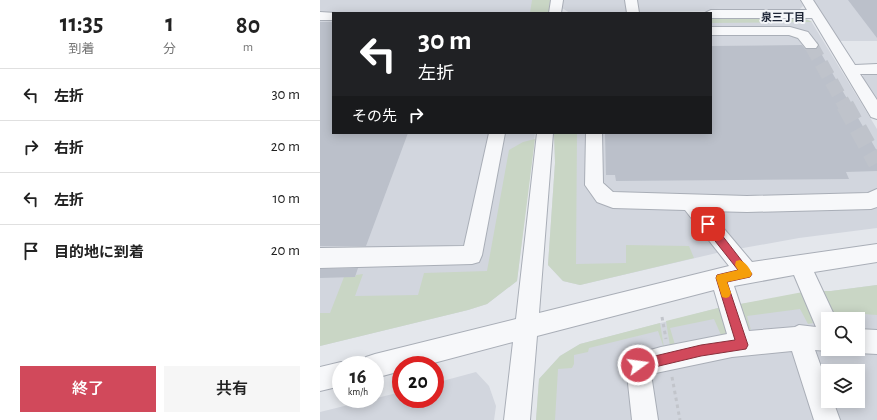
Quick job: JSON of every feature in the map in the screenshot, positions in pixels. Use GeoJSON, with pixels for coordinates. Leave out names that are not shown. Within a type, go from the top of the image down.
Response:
{"type":"FeatureCollection","features":[{"type":"Feature","properties":{"kind":"street"},"geometry":{"type":"LineString","coordinates":[[555,12],[557,0]]}},
{"type":"Feature","properties":{"kind":"street"},"geometry":{"type":"LineString","coordinates":[[631,0],[633,12]]}},
{"type":"Feature","properties":{"kind":"street"},"geometry":{"type":"LineString","coordinates":[[807,0],[877,113]]}},
{"type":"Feature","properties":{"kind":"street"},"geometry":{"type":"LineString","coordinates":[[712,14],[816,14]]}},
{"type":"Feature","properties":{"kind":"street"},"geometry":{"type":"LineString","coordinates":[[320,16],[332,16]]}},
{"type":"Feature","properties":{"kind":"street"},"geometry":{"type":"LineString","coordinates":[[712,31],[790,31],[803,35],[811,45]]}},
{"type":"Feature","properties":{"kind":"street"},"geometry":{"type":"LineString","coordinates":[[850,70],[877,70]]}},
{"type":"Feature","properties":{"kind":"street"},"geometry":{"type":"LineString","coordinates":[[320,258],[472,255],[497,134]]}},
{"type":"Feature","properties":{"kind":"street"},"geometry":{"type":"LineString","coordinates":[[517,420],[545,134]]}},
{"type":"Feature","properties":{"kind":"street"},"geometry":{"type":"LineString","coordinates":[[594,134],[594,184],[604,196],[613,200],[747,204],[871,201],[877,197]]}},
{"type":"Feature","properties":{"kind":"street"},"geometry":{"type":"LineString","coordinates":[[690,202],[747,274]]}},
{"type":"Feature","properties":{"kind":"street"},"geometry":{"type":"LineString","coordinates":[[384,364],[721,278],[800,264],[877,253]]}},
{"type":"Feature","properties":{"kind":"street"},"geometry":{"type":"LineString","coordinates":[[800,264],[821,312]]}},
{"type":"Feature","properties":{"kind":"street"},"geometry":{"type":"LineString","coordinates":[[721,278],[742,345]]}},
{"type":"Feature","properties":{"kind":"street"},"geometry":{"type":"LineString","coordinates":[[799,337],[827,420]]}},
{"type":"Feature","properties":{"kind":"street"},"geometry":{"type":"LineString","coordinates":[[645,420],[638,365],[701,350],[799,337],[821,339]]}},
{"type":"Feature","properties":{"kind":"street"},"geometry":{"type":"LineString","coordinates":[[865,341],[877,342]]}},
{"type":"Feature","properties":{"kind":"street"},"geometry":{"type":"LineString","coordinates":[[320,379],[332,376]]}},
{"type":"Feature","properties":{"kind":"path"},"geometry":{"type":"LineString","coordinates":[[662,317],[666,341]]}},
{"type":"Feature","properties":{"kind":"path"},"geometry":{"type":"LineString","coordinates":[[672,373],[680,420]]}},
{"type":"Feature","properties":{"kind":"shaded area"},"geometry":{"type":"Polygon","coordinates":[[[320,0],[550,0],[549,12],[332,12],[332,134],[535,134],[517,281],[487,304],[320,346],[320,0]]]}},
{"type":"Feature","properties":{"kind":"shaded area"},"geometry":{"type":"Polygon","coordinates":[[[563,0],[800,0],[803,6],[799,10],[646,12],[568,12],[562,8],[563,0]]]}},
{"type":"Feature","properties":{"kind":"shaded area"},"geometry":{"type":"Polygon","coordinates":[[[813,0],[877,0],[877,41],[839,41],[813,0]]]}},
{"type":"Feature","properties":{"kind":"shaded area"},"geometry":{"type":"Polygon","coordinates":[[[800,17],[811,21],[877,129],[877,228],[799,238],[721,252],[580,285],[563,281],[548,265],[555,163],[554,134],[712,134],[712,18],[800,17]]]}},
{"type":"Feature","properties":{"kind":"shaded area"},"geometry":{"type":"Polygon","coordinates":[[[865,73],[877,73],[877,100],[862,77],[865,73]]]}},
{"type":"Feature","properties":{"kind":"shaded area"},"geometry":{"type":"Polygon","coordinates":[[[877,285],[877,420],[536,420],[539,379],[560,356],[580,344],[722,307],[821,291],[877,285]]]}},
{"type":"Feature","properties":{"kind":"shaded area"},"geometry":{"type":"Polygon","coordinates":[[[476,372],[489,386],[496,406],[494,420],[320,420],[320,412],[336,408],[384,408],[384,396],[392,394],[392,408],[444,408],[444,381],[476,372]]]}},
{"type":"Feature","properties":{"kind":"green space"},"geometry":{"type":"Polygon","coordinates":[[[532,0],[550,0],[549,12],[530,12],[532,0]]]}},
{"type":"Feature","properties":{"kind":"green space"},"geometry":{"type":"Polygon","coordinates":[[[800,17],[812,22],[712,23],[712,18],[800,17]]]}},
{"type":"Feature","properties":{"kind":"green space"},"geometry":{"type":"Polygon","coordinates":[[[554,134],[577,134],[576,264],[626,263],[626,245],[689,246],[694,258],[580,285],[563,281],[548,265],[555,163],[554,134]]]}},
{"type":"Feature","properties":{"kind":"green space"},"geometry":{"type":"Polygon","coordinates":[[[535,139],[517,281],[487,304],[320,346],[320,313],[330,313],[344,277],[355,277],[356,275],[363,274],[355,296],[418,295],[424,273],[487,271],[509,150],[523,142],[535,139]]]}},
{"type":"Feature","properties":{"kind":"green space"},"geometry":{"type":"Polygon","coordinates":[[[877,285],[877,315],[865,314],[865,312],[831,312],[821,291],[877,285]]]}},
{"type":"Feature","properties":{"kind":"green space"},"geometry":{"type":"Polygon","coordinates":[[[803,292],[813,323],[808,324],[800,309],[747,316],[751,330],[748,327],[740,304],[803,292]]]}},
{"type":"Feature","properties":{"kind":"green space"},"geometry":{"type":"Polygon","coordinates":[[[722,307],[728,331],[725,334],[721,335],[714,319],[670,328],[675,345],[670,346],[666,321],[722,307]]]}},
{"type":"Feature","properties":{"kind":"green space"},"geometry":{"type":"Polygon","coordinates":[[[660,323],[664,348],[658,331],[589,348],[588,352],[574,355],[574,364],[572,368],[558,369],[555,420],[536,420],[539,379],[560,356],[580,344],[660,323]]]}},
{"type":"Feature","properties":{"kind":"building"},"geometry":{"type":"Polygon","coordinates":[[[848,0],[877,0],[877,38],[848,0]]]}},
{"type":"Feature","properties":{"kind":"building"},"geometry":{"type":"Polygon","coordinates":[[[320,22],[332,22],[332,134],[408,134],[366,246],[320,246],[320,22]]]}},
{"type":"Feature","properties":{"kind":"building"},"geometry":{"type":"Polygon","coordinates":[[[802,45],[806,50],[816,50],[818,48],[877,151],[877,171],[846,172],[849,179],[616,181],[615,175],[606,175],[605,134],[712,134],[712,46],[802,45]]]}},
{"type":"Feature","properties":{"kind":"building"},"geometry":{"type":"Polygon","coordinates":[[[358,268],[355,277],[320,278],[320,269],[358,268]]]}},
{"type":"Feature","properties":{"kind":"tunnel"},"geometry":{"type":"LineString","coordinates":[[811,45],[845,106]]}},
{"type":"Feature","properties":{"kind":"tunnel"},"geometry":{"type":"LineString","coordinates":[[845,105],[877,163]]}},
{"type":"Feature","properties":{"kind":"slow traffic"},"geometry":{"type":"LineString","coordinates":[[726,293],[721,278],[747,274],[740,265]]}},
{"type":"Feature","properties":{"kind":"district","name":"泉三丁目"},"geometry":{"type":"Point","coordinates":[783,17]}},
{"type":"Feature","properties":{"kind":"route"},"geometry":{"type":"LineString","coordinates":[[638,365],[701,350],[742,345],[721,278],[747,274],[708,224]]}}]}
